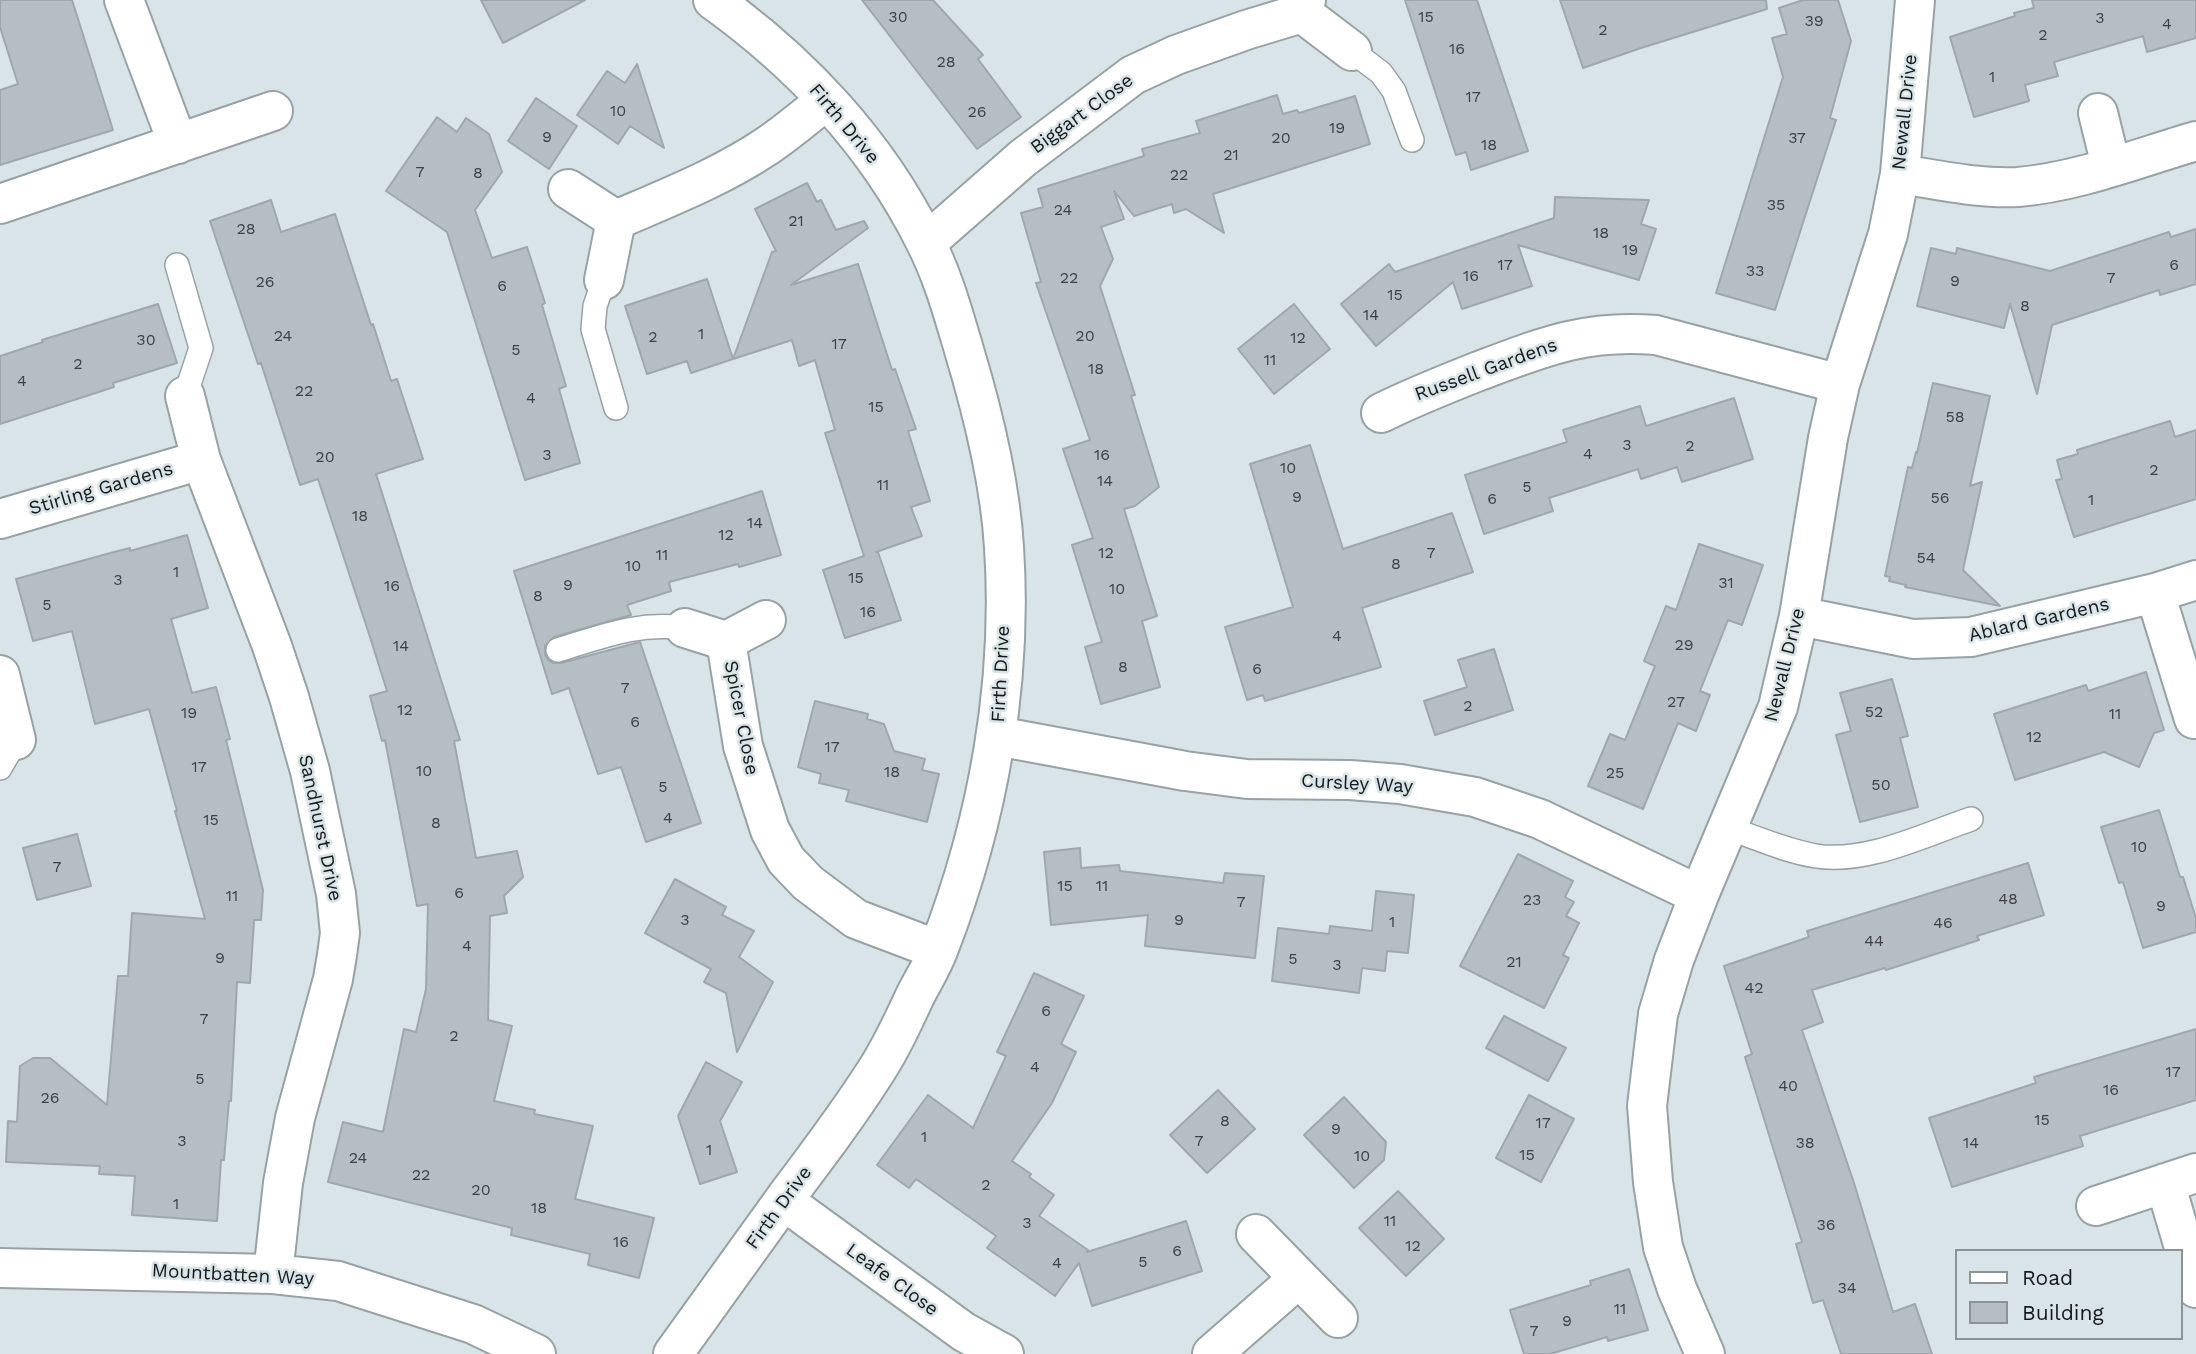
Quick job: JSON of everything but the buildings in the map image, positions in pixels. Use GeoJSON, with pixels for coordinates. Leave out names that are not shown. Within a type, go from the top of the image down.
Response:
{"type":"FeatureCollection","features":[{"type":"Feature","properties":{"kind":"street"},"geometry":{"type":"LineString","coordinates":[[124,0],[178,144]]}},
{"type":"Feature","properties":{"kind":"street","name":"Firth Drive"},"geometry":{"type":"LineString","coordinates":[[673,1354],[851,1110],[878,1068],[938,950],[975,840],[997,736],[1004,630],[1004,547],[997,489],[974,383],[947,294],[926,243],[898,193],[860,138],[827,100],[751,27],[713,0]]}},
{"type":"Feature","properties":{"kind":"street","name":"Newall Drive"},"geometry":{"type":"LineString","coordinates":[[1704,1354],[1663,1247],[1653,1182],[1647,1106],[1658,1014],[1674,960],[1699,895],[1778,707],[1799,616],[1826,451],[1840,384],[1888,234],[1900,174],[1915,0]]}},
{"type":"Feature","properties":{"kind":"street","name":"Biggart Close"},"geometry":{"type":"LineString","coordinates":[[926,243],[1023,158],[1133,75],[1176,55],[1304,6],[1352,51]]}},
{"type":"Feature","properties":{"kind":"street"},"geometry":{"type":"LineString","coordinates":[[617,220],[732,167],[767,146],[827,100]]}},
{"type":"Feature","properties":{"kind":"street"},"geometry":{"type":"LineString","coordinates":[[0,204],[273,111]]}},
{"type":"Feature","properties":{"kind":"street"},"geometry":{"type":"LineString","coordinates":[[2098,113],[2111,166]]}},
{"type":"Feature","properties":{"kind":"street"},"geometry":{"type":"LineString","coordinates":[[1900,174],[1980,187],[2018,187],[2062,180],[2196,141]]}},
{"type":"Feature","properties":{"kind":"street"},"geometry":{"type":"LineString","coordinates":[[568,189],[617,220]]}},
{"type":"Feature","properties":{"kind":"street"},"geometry":{"type":"LineString","coordinates":[[604,279],[617,220]]}},
{"type":"Feature","properties":{"kind":"street","name":"Russell Gardens"},"geometry":{"type":"LineString","coordinates":[[1381,413],[1411,398],[1549,344],[1629,332],[1656,335],[1840,384]]}},
{"type":"Feature","properties":{"kind":"street","name":"Sandhurst Drive"},"geometry":{"type":"LineString","coordinates":[[184,396],[201,460],[272,646],[296,722],[331,864],[340,933],[333,979],[295,1118],[273,1274]]}},
{"type":"Feature","properties":{"kind":"street","name":"Stirling Gardens"},"geometry":{"type":"LineString","coordinates":[[0,519],[201,460]]}},
{"type":"Feature","properties":{"kind":"street","name":"Ablard Gardens"},"geometry":{"type":"LineString","coordinates":[[1799,616],[1913,639],[1971,637],[2155,593],[2196,580]]}},
{"type":"Feature","properties":{"kind":"street"},"geometry":{"type":"LineString","coordinates":[[2155,593],[2195,722]]}},
{"type":"Feature","properties":{"kind":"street","name":"Spicer Close"},"geometry":{"type":"LineString","coordinates":[[685,628],[726,641],[766,620]]}},
{"type":"Feature","properties":{"kind":"street","name":"Spicer Close"},"geometry":{"type":"LineString","coordinates":[[726,641],[743,746],[766,820],[786,860],[808,883],[856,919],[938,950]]}},
{"type":"Feature","properties":{"kind":"street"},"geometry":{"type":"LineString","coordinates":[[1,679],[8,754]]}},
{"type":"Feature","properties":{"kind":"street","name":"Cursley Way"},"geometry":{"type":"LineString","coordinates":[[997,736],[1197,773],[1247,779],[1400,783],[1475,797],[1540,819],[1699,895]]}},
{"type":"Feature","properties":{"kind":"street"},"geometry":{"type":"LineString","coordinates":[[2096,1206],[2181,1178],[2196,1288]]}},
{"type":"Feature","properties":{"kind":"street","name":"Leafe Close"},"geometry":{"type":"LineString","coordinates":[[784,1201],[964,1332],[1004,1354]]}},
{"type":"Feature","properties":{"kind":"street"},"geometry":{"type":"LineString","coordinates":[[1256,1234],[1338,1318]]}},
{"type":"Feature","properties":{"kind":"street","name":"Mountbatten Way"},"geometry":{"type":"LineString","coordinates":[[0,1268],[273,1274],[338,1281],[473,1324],[536,1354]]}},
{"type":"Feature","properties":{"kind":"street"},"geometry":{"type":"LineString","coordinates":[[1212,1354],[1299,1278]]}},
{"type":"Feature","properties":{"kind":"lane"},"geometry":{"type":"LineString","coordinates":[[1352,51],[1381,73],[1394,90],[1412,141]]}},
{"type":"Feature","properties":{"kind":"lane"},"geometry":{"type":"LineString","coordinates":[[177,265],[201,348],[184,396]]}},
{"type":"Feature","properties":{"kind":"lane"},"geometry":{"type":"LineString","coordinates":[[604,279],[595,306],[593,330],[615,408]]}},
{"type":"Feature","properties":{"kind":"lane","name":"Spicer Close"},"geometry":{"type":"LineString","coordinates":[[558,650],[630,628],[659,625],[685,628]]}},
{"type":"Feature","properties":{"kind":"lane"},"geometry":{"type":"LineString","coordinates":[[1728,828],[1795,852],[1844,857],[1864,855],[1971,819]]}}]}
